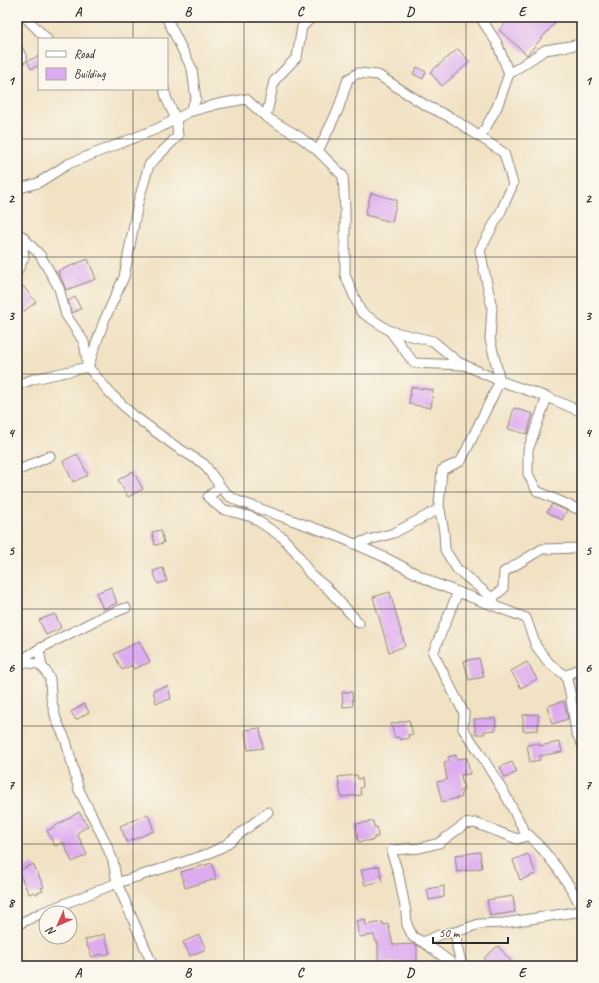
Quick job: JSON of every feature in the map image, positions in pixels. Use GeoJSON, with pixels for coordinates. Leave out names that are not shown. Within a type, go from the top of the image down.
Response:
{"type":"FeatureCollection","features":[{"type":"Feature","properties":{"kind":"street"},"geometry":{"type":"LineString","coordinates":[[25,17],[46,38]]}},
{"type":"Feature","properties":{"kind":"street"},"geometry":{"type":"LineString","coordinates":[[166,17],[192,69],[196,99],[189,112]]}},
{"type":"Feature","properties":{"kind":"street"},"geometry":{"type":"LineString","coordinates":[[266,117],[274,81],[297,57],[302,27],[312,17]]}},
{"type":"Feature","properties":{"kind":"street"},"geometry":{"type":"LineString","coordinates":[[480,17],[497,44],[509,74]]}},
{"type":"Feature","properties":{"kind":"street"},"geometry":{"type":"LineString","coordinates":[[481,136],[497,107],[509,74],[546,50],[582,44]]}},
{"type":"Feature","properties":{"kind":"street"},"geometry":{"type":"LineString","coordinates":[[17,48],[22,58],[17,61]]}},
{"type":"Feature","properties":{"kind":"street"},"geometry":{"type":"LineString","coordinates":[[318,151],[338,110],[348,79],[358,73],[378,75],[412,97],[452,118],[481,136],[504,153],[513,184],[501,212],[480,250],[492,308],[490,339],[500,381],[461,461],[442,470],[439,505],[444,532],[445,550],[457,569],[494,602]]}},
{"type":"Feature","properties":{"kind":"street"},"geometry":{"type":"LineString","coordinates":[[88,367],[104,321],[124,277],[138,203],[149,165],[178,136],[176,119],[167,100],[164,90]]}},
{"type":"Feature","properties":{"kind":"street"},"geometry":{"type":"LineString","coordinates":[[17,189],[38,183],[68,164],[159,128],[189,112],[246,98],[266,117],[300,137],[318,151],[343,176],[345,210],[345,275],[361,312],[390,332],[414,363],[464,365]]}},
{"type":"Feature","properties":{"kind":"street"},"geometry":{"type":"LineString","coordinates":[[19,232],[40,255],[59,288],[66,315],[84,342],[88,367],[111,394],[133,415],[175,446],[204,464],[220,487],[229,496],[238,501],[337,536],[384,557],[434,583],[458,592],[494,602],[526,618],[536,646],[549,663],[566,676],[576,732],[582,744]]}},
{"type":"Feature","properties":{"kind":"street"},"geometry":{"type":"LineString","coordinates":[[17,272],[24,257],[19,232]]}},
{"type":"Feature","properties":{"kind":"street"},"geometry":{"type":"LineString","coordinates":[[390,332],[433,341],[458,362],[464,365],[500,381],[547,397],[582,412]]}},
{"type":"Feature","properties":{"kind":"street"},"geometry":{"type":"LineString","coordinates":[[17,385],[34,379],[88,367]]}},
{"type":"Feature","properties":{"kind":"street"},"geometry":{"type":"LineString","coordinates":[[547,397],[528,450],[528,474],[537,491],[582,511]]}},
{"type":"Feature","properties":{"kind":"street"},"geometry":{"type":"LineString","coordinates":[[17,471],[50,456]]}},
{"type":"Feature","properties":{"kind":"street"},"geometry":{"type":"LineString","coordinates":[[220,487],[208,497],[222,509],[252,517],[282,537],[296,552],[310,574],[326,587],[359,623]]}},
{"type":"Feature","properties":{"kind":"street"},"geometry":{"type":"LineString","coordinates":[[354,544],[394,533],[440,509]]}},
{"type":"Feature","properties":{"kind":"street"},"geometry":{"type":"LineString","coordinates":[[494,602],[503,589],[504,572],[542,549],[582,548]]}},
{"type":"Feature","properties":{"kind":"street"},"geometry":{"type":"LineString","coordinates":[[458,592],[433,653],[464,713],[463,729],[478,750],[506,796],[526,836]]}},
{"type":"Feature","properties":{"kind":"street"},"geometry":{"type":"LineString","coordinates":[[17,662],[102,617],[126,608]]}},
{"type":"Feature","properties":{"kind":"street"},"geometry":{"type":"LineString","coordinates":[[39,649],[42,667]]}},
{"type":"Feature","properties":{"kind":"street"},"geometry":{"type":"LineString","coordinates":[[17,662],[39,664],[45,670],[50,679],[51,698],[56,719],[66,741],[79,790],[104,839],[112,861],[117,883],[153,966]]}},
{"type":"Feature","properties":{"kind":"street"},"geometry":{"type":"LineString","coordinates":[[566,676],[582,667]]}},
{"type":"Feature","properties":{"kind":"street"},"geometry":{"type":"LineString","coordinates":[[17,925],[41,913],[117,883],[205,855],[230,842],[268,812]]}},
{"type":"Feature","properties":{"kind":"street"},"geometry":{"type":"LineString","coordinates":[[423,942],[442,934],[456,932],[479,924],[504,923],[581,912],[563,874],[542,848],[529,835],[518,839],[475,823],[466,824],[439,843],[420,848],[392,850],[399,876],[407,925],[413,937],[423,942],[456,966]]}},
{"type":"Feature","properties":{"kind":"street"},"geometry":{"type":"LineString","coordinates":[[456,932],[457,947],[462,966]]}},
{"type":"Feature","properties":{"kind":"building"},"geometry":{"type":"Polygon","coordinates":[[[511,17],[560,17],[527,55],[499,30],[511,17]]]}},
{"type":"Feature","properties":{"kind":"building"},"geometry":{"type":"Polygon","coordinates":[[[458,49],[470,62],[442,86],[430,72],[458,49]]]}},
{"type":"Feature","properties":{"kind":"building"},"geometry":{"type":"Polygon","coordinates":[[[38,56],[38,66],[31,69],[27,61],[38,56]]]}},
{"type":"Feature","properties":{"kind":"building"},"geometry":{"type":"Polygon","coordinates":[[[417,67],[426,72],[423,79],[413,74],[417,67]]]}},
{"type":"Feature","properties":{"kind":"building"},"geometry":{"type":"Polygon","coordinates":[[[371,193],[397,200],[392,222],[365,215],[371,193]]]}},
{"type":"Feature","properties":{"kind":"building"},"geometry":{"type":"Polygon","coordinates":[[[88,259],[96,279],[66,290],[58,271],[88,259]]]}},
{"type":"Feature","properties":{"kind":"building"},"geometry":{"type":"Polygon","coordinates":[[[23,286],[36,302],[24,311],[17,303],[17,291],[23,286]]]}},
{"type":"Feature","properties":{"kind":"building"},"geometry":{"type":"Polygon","coordinates":[[[75,297],[81,309],[72,313],[68,301],[75,297]]]}},
{"type":"Feature","properties":{"kind":"building"},"geometry":{"type":"Polygon","coordinates":[[[411,387],[433,390],[431,408],[409,404],[411,387]]]}},
{"type":"Feature","properties":{"kind":"building"},"geometry":{"type":"Polygon","coordinates":[[[514,408],[533,414],[527,434],[508,429],[514,408]]]}},
{"type":"Feature","properties":{"kind":"building"},"geometry":{"type":"Polygon","coordinates":[[[77,454],[88,475],[73,482],[63,461],[77,454]]]}},
{"type":"Feature","properties":{"kind":"building"},"geometry":{"type":"Polygon","coordinates":[[[133,471],[143,489],[128,497],[118,480],[133,471]]]}},
{"type":"Feature","properties":{"kind":"building"},"geometry":{"type":"Polygon","coordinates":[[[552,504],[567,511],[562,520],[547,512],[552,504]]]}},
{"type":"Feature","properties":{"kind":"building"},"geometry":{"type":"Polygon","coordinates":[[[161,530],[164,543],[155,545],[152,532],[161,530]]]}},
{"type":"Feature","properties":{"kind":"building"},"geometry":{"type":"Polygon","coordinates":[[[163,568],[167,581],[158,584],[153,571],[163,568]]]}},
{"type":"Feature","properties":{"kind":"building"},"geometry":{"type":"Polygon","coordinates":[[[111,587],[117,603],[103,609],[96,593],[111,587]]]}},
{"type":"Feature","properties":{"kind":"building"},"geometry":{"type":"Polygon","coordinates":[[[390,592],[405,646],[389,652],[373,597],[390,592]]]}},
{"type":"Feature","properties":{"kind":"building"},"geometry":{"type":"Polygon","coordinates":[[[55,614],[61,628],[46,635],[39,620],[55,614]]]}},
{"type":"Feature","properties":{"kind":"building"},"geometry":{"type":"Polygon","coordinates":[[[139,641],[150,662],[134,669],[132,665],[122,670],[114,654],[139,641]]]}},
{"type":"Feature","properties":{"kind":"building"},"geometry":{"type":"Polygon","coordinates":[[[479,658],[484,677],[469,680],[464,661],[479,658]]]}},
{"type":"Feature","properties":{"kind":"building"},"geometry":{"type":"Polygon","coordinates":[[[527,662],[537,679],[521,688],[511,671],[527,662]]]}},
{"type":"Feature","properties":{"kind":"building"},"geometry":{"type":"Polygon","coordinates":[[[582,674],[582,706],[579,706],[573,679],[582,674]]]}},
{"type":"Feature","properties":{"kind":"building"},"geometry":{"type":"Polygon","coordinates":[[[168,686],[171,699],[156,703],[153,690],[168,686]]]}},
{"type":"Feature","properties":{"kind":"building"},"geometry":{"type":"Polygon","coordinates":[[[342,692],[352,692],[353,706],[343,707],[342,692]]]}},
{"type":"Feature","properties":{"kind":"building"},"geometry":{"type":"Polygon","coordinates":[[[564,701],[568,719],[552,724],[547,706],[564,701]]]}},
{"type":"Feature","properties":{"kind":"building"},"geometry":{"type":"Polygon","coordinates":[[[84,704],[89,712],[76,720],[71,712],[84,704]]]}},
{"type":"Feature","properties":{"kind":"building"},"geometry":{"type":"Polygon","coordinates":[[[538,714],[538,730],[523,731],[523,715],[538,714]]]}},
{"type":"Feature","properties":{"kind":"building"},"geometry":{"type":"Polygon","coordinates":[[[495,718],[496,730],[485,731],[484,734],[476,734],[474,719],[495,718]]]}},
{"type":"Feature","properties":{"kind":"building"},"geometry":{"type":"Polygon","coordinates":[[[409,720],[413,734],[408,735],[409,738],[400,740],[399,737],[395,738],[391,724],[409,720]]]}},
{"type":"Feature","properties":{"kind":"building"},"geometry":{"type":"Polygon","coordinates":[[[260,728],[263,748],[248,750],[245,730],[260,728]]]}},
{"type":"Feature","properties":{"kind":"building"},"geometry":{"type":"Polygon","coordinates":[[[560,742],[562,752],[539,756],[540,760],[530,762],[527,745],[539,743],[539,746],[560,742]]]}},
{"type":"Feature","properties":{"kind":"building"},"geometry":{"type":"Polygon","coordinates":[[[456,755],[456,759],[467,758],[470,774],[461,775],[464,790],[461,790],[462,797],[442,802],[437,782],[447,780],[444,762],[449,761],[448,757],[456,755]]]}},
{"type":"Feature","properties":{"kind":"building"},"geometry":{"type":"Polygon","coordinates":[[[512,762],[517,772],[505,778],[500,767],[512,762]]]}},
{"type":"Feature","properties":{"kind":"building"},"geometry":{"type":"Polygon","coordinates":[[[357,775],[358,779],[362,778],[363,787],[360,788],[361,795],[341,797],[338,777],[357,775]]]}},
{"type":"Feature","properties":{"kind":"building"},"geometry":{"type":"Polygon","coordinates":[[[79,812],[88,826],[77,833],[87,855],[72,862],[63,842],[55,846],[47,831],[79,812]]]}},
{"type":"Feature","properties":{"kind":"building"},"geometry":{"type":"Polygon","coordinates":[[[148,814],[154,831],[127,842],[120,826],[148,814]]]}},
{"type":"Feature","properties":{"kind":"building"},"geometry":{"type":"Polygon","coordinates":[[[373,821],[374,827],[377,827],[378,837],[374,837],[374,840],[358,842],[356,824],[373,821]]]}},
{"type":"Feature","properties":{"kind":"building"},"geometry":{"type":"Polygon","coordinates":[[[480,852],[482,868],[457,872],[455,855],[480,852]]]}},
{"type":"Feature","properties":{"kind":"building"},"geometry":{"type":"Polygon","coordinates":[[[528,854],[536,874],[520,880],[513,860],[528,854]]]}},
{"type":"Feature","properties":{"kind":"building"},"geometry":{"type":"Polygon","coordinates":[[[212,863],[216,879],[185,888],[181,872],[212,863]]]}},
{"type":"Feature","properties":{"kind":"building"},"geometry":{"type":"Polygon","coordinates":[[[33,864],[44,887],[41,888],[43,891],[35,894],[34,892],[29,894],[18,871],[33,864]]]}},
{"type":"Feature","properties":{"kind":"building"},"geometry":{"type":"Polygon","coordinates":[[[379,866],[382,881],[365,885],[361,870],[379,866]]]}},
{"type":"Feature","properties":{"kind":"building"},"geometry":{"type":"Polygon","coordinates":[[[444,886],[444,897],[429,900],[427,889],[444,886]]]}},
{"type":"Feature","properties":{"kind":"building"},"geometry":{"type":"Polygon","coordinates":[[[513,896],[515,912],[490,916],[487,900],[513,896]]]}},
{"type":"Feature","properties":{"kind":"building"},"geometry":{"type":"Polygon","coordinates":[[[365,919],[366,925],[383,922],[383,925],[388,924],[393,945],[414,944],[417,946],[417,962],[378,963],[378,942],[376,942],[374,935],[359,937],[356,921],[365,919]]]}},
{"type":"Feature","properties":{"kind":"building"},"geometry":{"type":"Polygon","coordinates":[[[104,934],[110,953],[103,956],[102,954],[92,957],[85,940],[104,934]]]}},
{"type":"Feature","properties":{"kind":"building"},"geometry":{"type":"Polygon","coordinates":[[[199,935],[206,949],[190,956],[183,942],[199,935]]]}},
{"type":"Feature","properties":{"kind":"building"},"geometry":{"type":"Polygon","coordinates":[[[498,946],[511,961],[504,966],[483,966],[488,962],[484,958],[498,946]]]}}]}
